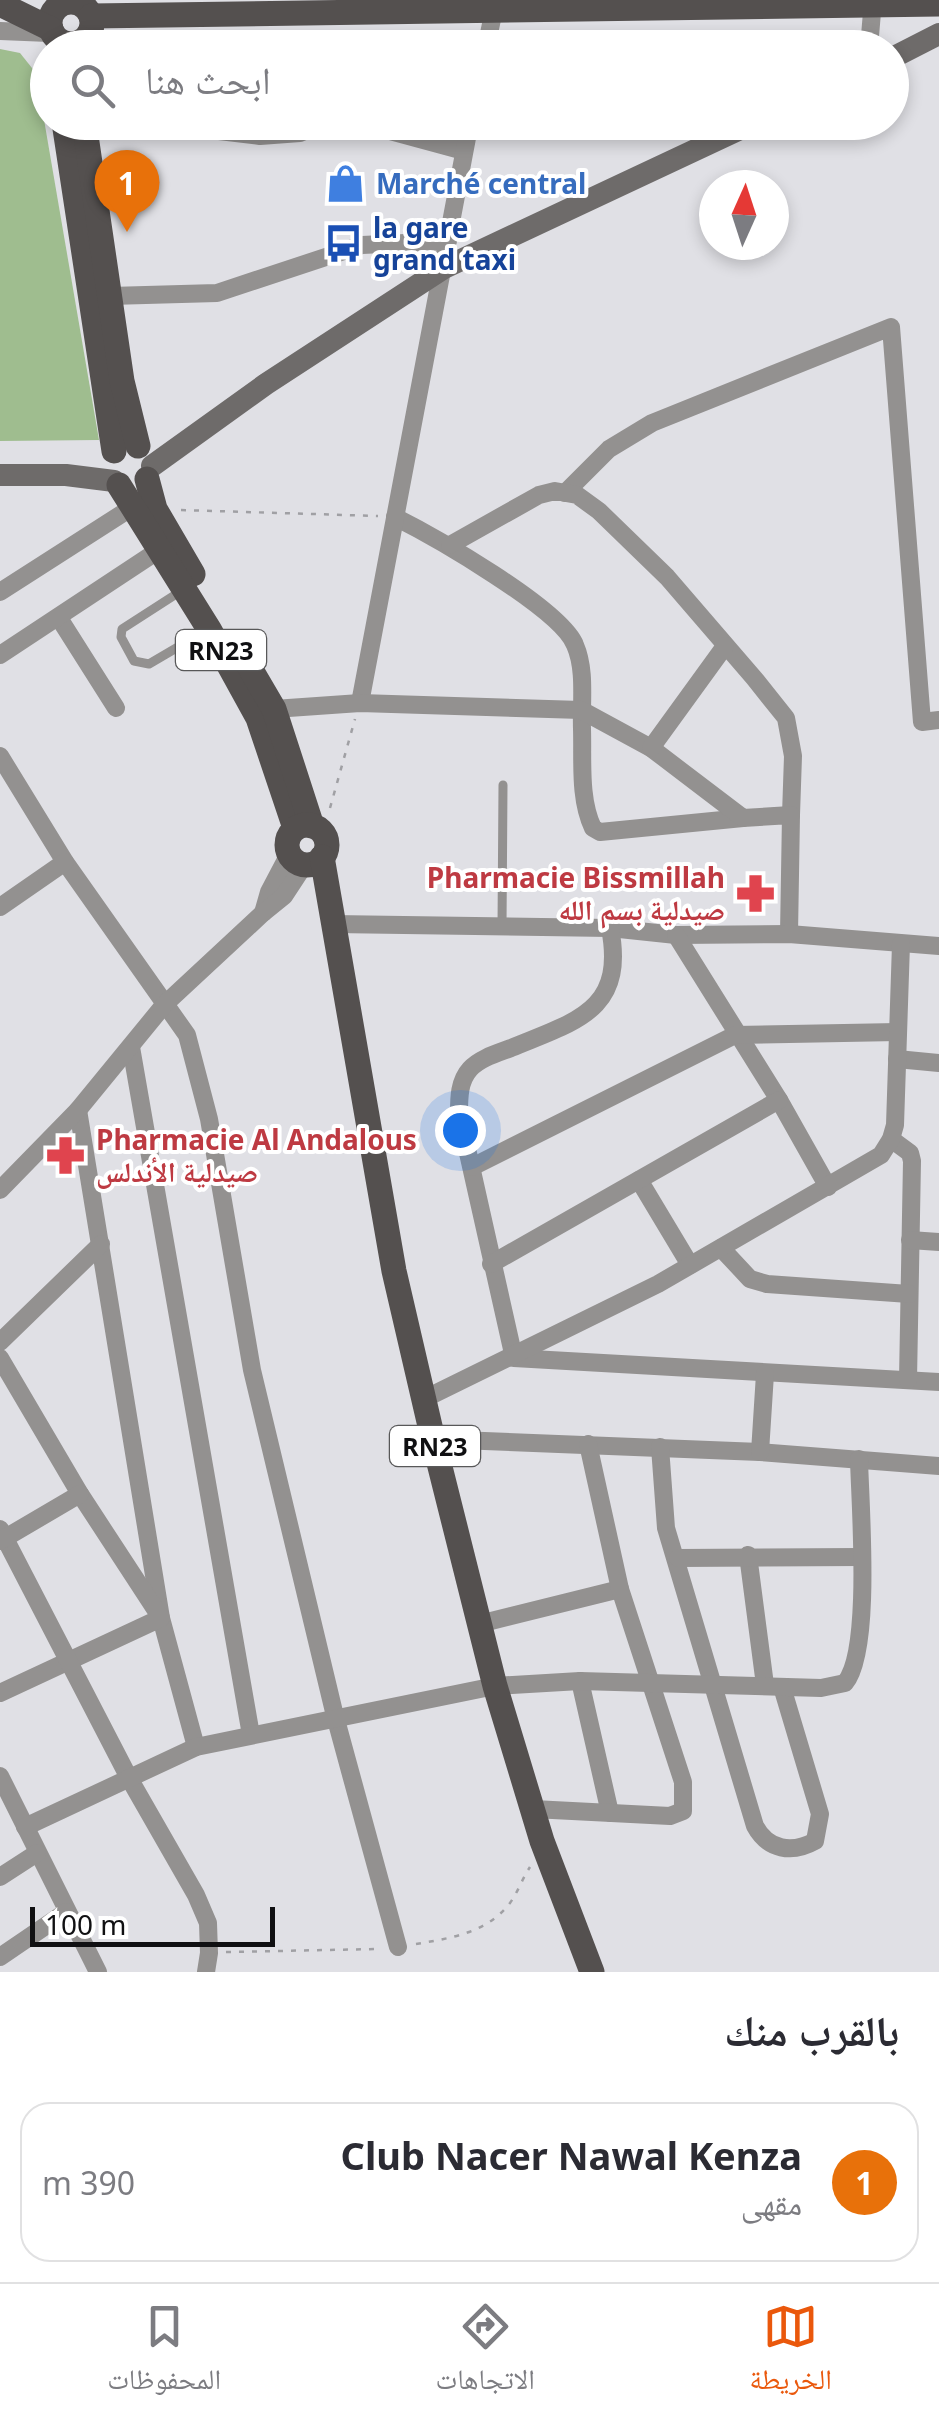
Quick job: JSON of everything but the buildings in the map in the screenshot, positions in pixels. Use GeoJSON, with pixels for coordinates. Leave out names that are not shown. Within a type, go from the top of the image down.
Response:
{"type":"FeatureCollection","features":[{"type":"Feature","properties":{"kind":"main road"},"geometry":{"type":"LineString","coordinates":[[0,4],[58,30]]}},
{"type":"Feature","properties":{"kind":"main road"},"geometry":{"type":"LineString","coordinates":[[71,30],[92,28],[91,16],[219,6],[939,4]]}},
{"type":"Feature","properties":{"kind":"main road","name":"RN23"},"geometry":{"type":"LineString","coordinates":[[67,140],[132,474],[158,550],[209,629],[258,718],[308,847]]}},
{"type":"Feature","properties":{"kind":"main road","name":"RN23"},"geometry":{"type":"LineString","coordinates":[[87,140],[132,474],[274,708],[317,892],[330,915],[394,1272],[479,1624],[533,1809],[566,1910],[592,1972]]}},
{"type":"Feature","properties":{"kind":"street"},"geometry":{"type":"LineString","coordinates":[[871,30],[873,2]]}},
{"type":"Feature","properties":{"kind":"street"},"geometry":{"type":"LineString","coordinates":[[0,31],[30,31]]}},
{"type":"Feature","properties":{"kind":"street"},"geometry":{"type":"LineString","coordinates":[[909,49],[939,34]]}},
{"type":"Feature","properties":{"kind":"street"},"geometry":{"type":"LineString","coordinates":[[423,140],[464,151]]}},
{"type":"Feature","properties":{"kind":"street"},"geometry":{"type":"LineString","coordinates":[[360,704],[466,140]]}},
{"type":"Feature","properties":{"kind":"street"},"geometry":{"type":"LineString","coordinates":[[0,592],[132,474],[444,268],[718,140]]}},
{"type":"Feature","properties":{"kind":"street"},"geometry":{"type":"LineString","coordinates":[[110,296],[217,292],[362,245],[448,241]]}},
{"type":"Feature","properties":{"kind":"street"},"geometry":{"type":"LineString","coordinates":[[564,492],[609,449],[652,423],[891,327],[922,722],[939,720]]}},
{"type":"Feature","properties":{"kind":"street"},"geometry":{"type":"LineString","coordinates":[[0,475],[132,474]]}},
{"type":"Feature","properties":{"kind":"street"},"geometry":{"type":"LineString","coordinates":[[450,545],[539,495],[564,492],[583,498],[667,577],[786,718],[793,756],[789,934]]}},
{"type":"Feature","properties":{"kind":"street"},"geometry":{"type":"LineString","coordinates":[[394,517],[450,545],[566,628],[580,656],[586,804],[593,828],[600,832],[791,814]]}},
{"type":"Feature","properties":{"kind":"street"},"geometry":{"type":"LineString","coordinates":[[0,655],[158,550]]}},
{"type":"Feature","properties":{"kind":"street"},"geometry":{"type":"LineString","coordinates":[[59,618],[116,708]]}},
{"type":"Feature","properties":{"kind":"street"},"geometry":{"type":"LineString","coordinates":[[651,748],[724,646]]}},
{"type":"Feature","properties":{"kind":"street"},"geometry":{"type":"LineString","coordinates":[[274,708],[360,704],[581,710],[651,748],[744,818]]}},
{"type":"Feature","properties":{"kind":"street"},"geometry":{"type":"LineString","coordinates":[[0,756],[65,862],[188,1035],[252,1370],[336,1716],[398,1946]]}},
{"type":"Feature","properties":{"kind":"street"},"geometry":{"type":"LineString","coordinates":[[0,1190],[78,1110],[164,1005],[262,913],[308,847]]}},
{"type":"Feature","properties":{"kind":"street"},"geometry":{"type":"LineString","coordinates":[[0,907],[65,862]]}},
{"type":"Feature","properties":{"kind":"street"},"geometry":{"type":"LineString","coordinates":[[330,915],[502,926],[610,928],[676,935],[789,934],[939,946]]}},
{"type":"Feature","properties":{"kind":"street"},"geometry":{"type":"LineString","coordinates":[[514,1358],[459,1113],[460,1091],[469,1070],[490,1056],[591,1010],[604,999],[613,969],[610,928]]}},
{"type":"Feature","properties":{"kind":"street"},"geometry":{"type":"LineString","coordinates":[[676,935],[828,1187]]}},
{"type":"Feature","properties":{"kind":"street"},"geometry":{"type":"LineString","coordinates":[[424,1400],[514,1358],[690,1265],[881,1154],[892,1139],[901,944]]}},
{"type":"Feature","properties":{"kind":"street"},"geometry":{"type":"LineString","coordinates":[[472,1168],[735,1035],[898,1032]]}},
{"type":"Feature","properties":{"kind":"street"},"geometry":{"type":"LineString","coordinates":[[131,1048],[251,1735]]}},
{"type":"Feature","properties":{"kind":"street"},"geometry":{"type":"LineString","coordinates":[[897,1059],[939,1063]]}},
{"type":"Feature","properties":{"kind":"street"},"geometry":{"type":"LineString","coordinates":[[490,1264],[778,1100]]}},
{"type":"Feature","properties":{"kind":"street"},"geometry":{"type":"LineString","coordinates":[[78,1110],[161,1618],[196,1747]]}},
{"type":"Feature","properties":{"kind":"street"},"geometry":{"type":"LineString","coordinates":[[892,1139],[910,1153],[912,1161],[908,1380]]}},
{"type":"Feature","properties":{"kind":"street"},"geometry":{"type":"LineString","coordinates":[[639,1180],[690,1265]]}},
{"type":"Feature","properties":{"kind":"street"},"geometry":{"type":"LineString","coordinates":[[910,1240],[939,1242]]}},
{"type":"Feature","properties":{"kind":"street"},"geometry":{"type":"LineString","coordinates":[[0,1342],[101,1244]]}},
{"type":"Feature","properties":{"kind":"street"},"geometry":{"type":"LineString","coordinates":[[721,1248],[750,1279],[767,1284],[909,1294]]}},
{"type":"Feature","properties":{"kind":"street"},"geometry":{"type":"LineString","coordinates":[[0,1358],[80,1494],[161,1618]]}},
{"type":"Feature","properties":{"kind":"street"},"geometry":{"type":"LineString","coordinates":[[514,1358],[939,1382]]}},
{"type":"Feature","properties":{"kind":"street"},"geometry":{"type":"LineString","coordinates":[[760,1452],[765,1374]]}},
{"type":"Feature","properties":{"kind":"street"},"geometry":{"type":"LineString","coordinates":[[433,1439],[760,1452],[939,1466]]}},
{"type":"Feature","properties":{"kind":"street"},"geometry":{"type":"LineString","coordinates":[[533,1809],[638,1817],[670,1816],[683,1811],[685,1805],[682,1782],[620,1589],[588,1444]]}},
{"type":"Feature","properties":{"kind":"street"},"geometry":{"type":"LineString","coordinates":[[660,1447],[663,1510],[762,1839],[792,1850],[815,1841],[820,1814],[774,1686],[748,1556]]}},
{"type":"Feature","properties":{"kind":"street"},"geometry":{"type":"LineString","coordinates":[[24,1827],[196,1747],[496,1686],[580,1681],[838,1686],[850,1679],[856,1668],[862,1557],[859,1460]]}},
{"type":"Feature","properties":{"kind":"street"},"geometry":{"type":"LineString","coordinates":[[80,1494],[2,1536],[128,1778],[196,1895],[208,1923],[210,1953],[206,1972]]}},
{"type":"Feature","properties":{"kind":"street"},"geometry":{"type":"LineString","coordinates":[[678,1558],[862,1557]]}},
{"type":"Feature","properties":{"kind":"street"},"geometry":{"type":"LineString","coordinates":[[479,1624],[620,1589]]}},
{"type":"Feature","properties":{"kind":"street"},"geometry":{"type":"LineString","coordinates":[[0,1693],[161,1618]]}},
{"type":"Feature","properties":{"kind":"street"},"geometry":{"type":"LineString","coordinates":[[580,1681],[610,1813]]}},
{"type":"Feature","properties":{"kind":"street"},"geometry":{"type":"LineString","coordinates":[[0,1776],[95,1971]]}},
{"type":"Feature","properties":{"kind":"street"},"geometry":{"type":"LineString","coordinates":[[0,1877],[36,1853]]}},
{"type":"Feature","properties":{"kind":"street"},"geometry":{"type":"LineString","coordinates":[[0,1957],[66,1912]]}},
{"type":"Feature","properties":{"kind":"lane"},"geometry":{"type":"LineString","coordinates":[[184,590],[122,628],[120,637],[134,662],[149,664],[209,629]]}},
{"type":"Feature","properties":{"kind":"lane"},"geometry":{"type":"LineString","coordinates":[[502,926],[503,785]]}},
{"type":"Feature","properties":{"kind":"path"},"geometry":{"type":"LineString","coordinates":[[132,474],[394,517]]}},
{"type":"Feature","properties":{"kind":"path"},"geometry":{"type":"LineString","coordinates":[[308,847],[360,704]]}},
{"type":"Feature","properties":{"kind":"green space"},"geometry":{"type":"Polygon","coordinates":[[[0,49],[20,53],[30,66],[30,140],[48,140],[99,440],[0,441],[0,49]]]}},
{"type":"Feature","properties":{"kind":"place","name":"Marché central"},"geometry":{"type":"Point","coordinates":[346,183]}},
{"type":"Feature","properties":{"kind":"place","name":"Club Nacer Nawal Kenza"},"geometry":{"type":"Point","coordinates":[127,232]}},
{"type":"Feature","properties":{"kind":"place","name":"la gare grand taxi"},"geometry":{"type":"Point","coordinates":[343,243]}},
{"type":"Feature","properties":{"kind":"place","name":"Pharmacie Bissmillah صيدلية بسم الله"},"geometry":{"type":"Point","coordinates":[755,893]}},
{"type":"Feature","properties":{"kind":"place","name":"Pharmacie Al Andalous صيدلية الأندلس"},"geometry":{"type":"Point","coordinates":[66,1155]}}]}
